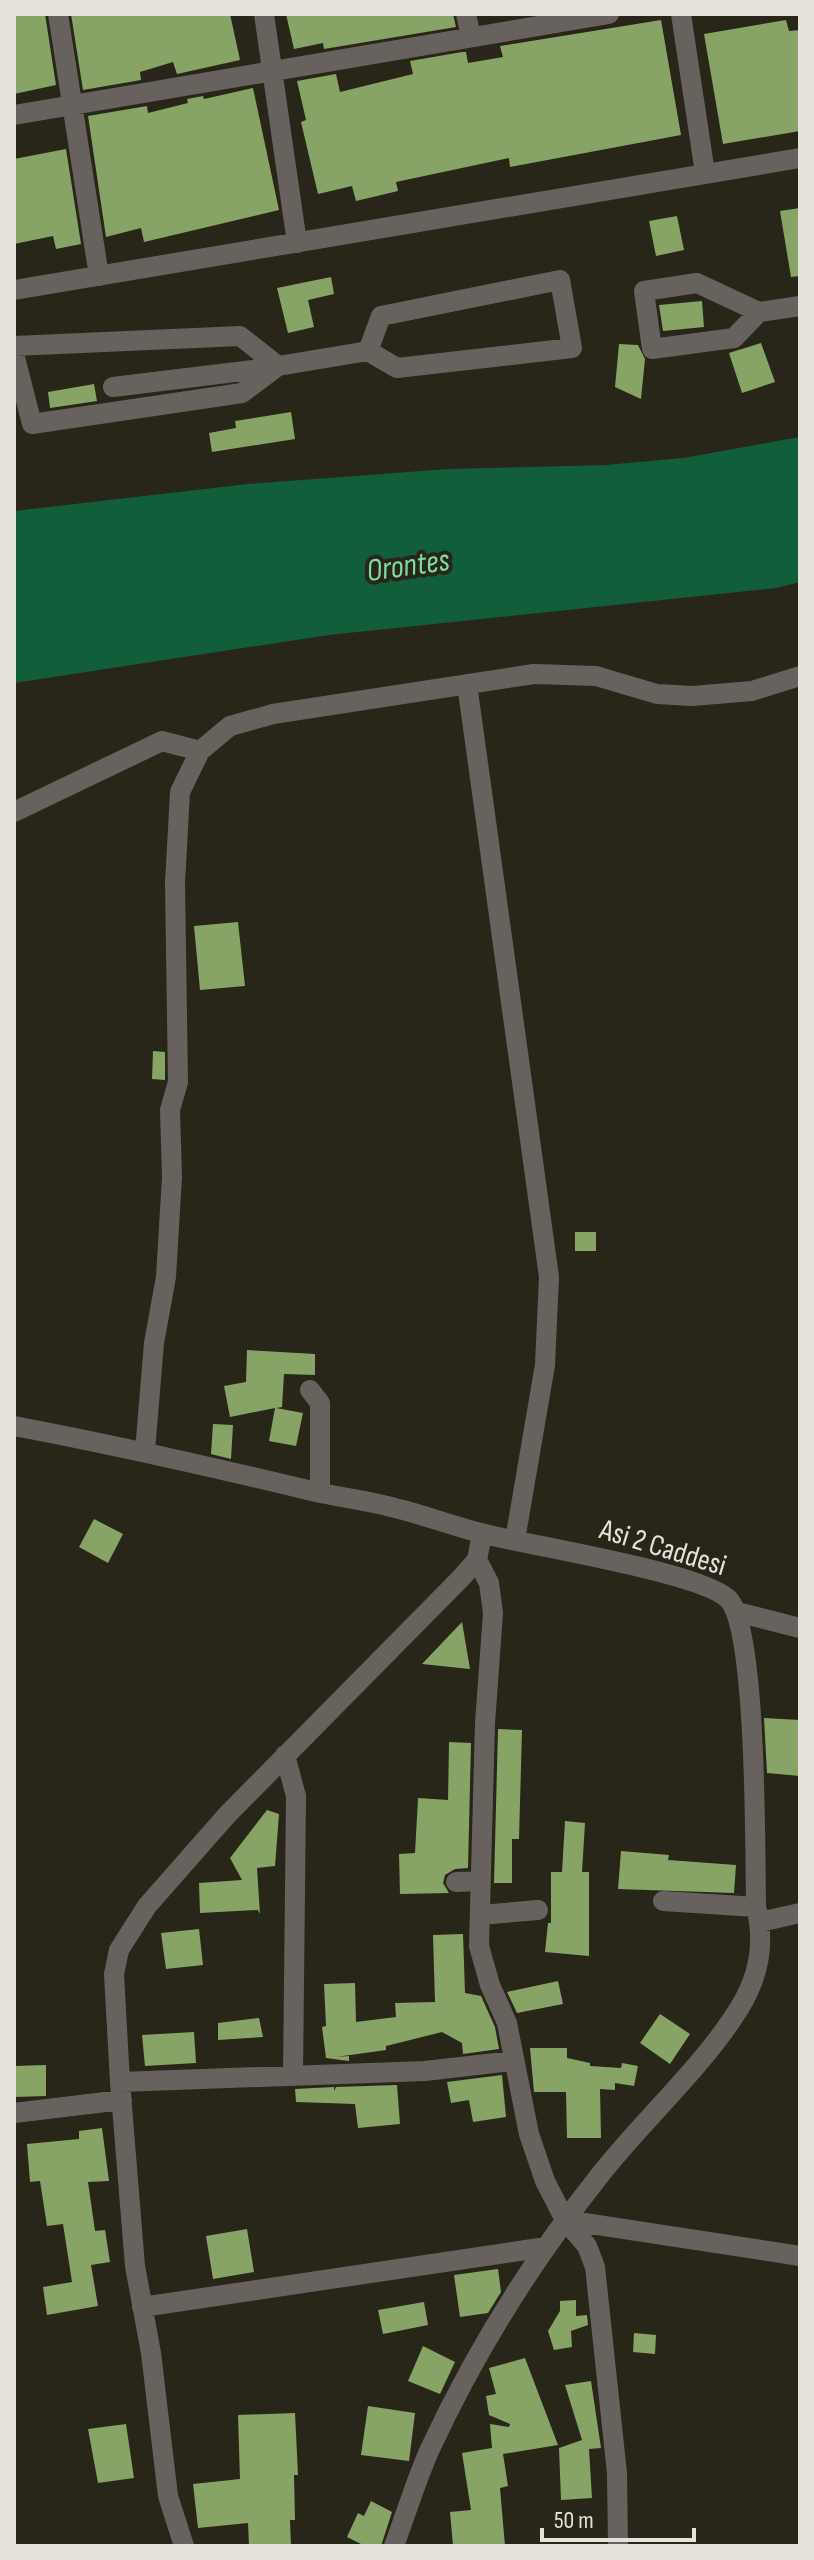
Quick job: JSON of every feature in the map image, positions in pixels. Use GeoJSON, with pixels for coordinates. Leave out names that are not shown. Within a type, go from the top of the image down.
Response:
{"type":"FeatureCollection","features":[{"type":"Feature","properties":{"kind":"street"},"geometry":{"type":"LineString","coordinates":[[58,14],[99,276]]}},
{"type":"Feature","properties":{"kind":"street"},"geometry":{"type":"LineString","coordinates":[[264,14],[297,243]]}},
{"type":"Feature","properties":{"kind":"street"},"geometry":{"type":"LineString","coordinates":[[466,14],[471,37]]}},
{"type":"Feature","properties":{"kind":"street"},"geometry":{"type":"LineString","coordinates":[[14,115],[609,14]]}},
{"type":"Feature","properties":{"kind":"street"},"geometry":{"type":"LineString","coordinates":[[681,14],[705,173]]}},
{"type":"Feature","properties":{"kind":"street"},"geometry":{"type":"LineString","coordinates":[[14,290],[800,158]]}},
{"type":"Feature","properties":{"kind":"street"},"geometry":{"type":"LineString","coordinates":[[113,387],[368,351],[397,368],[572,348],[560,280],[381,316],[368,351]]}},
{"type":"Feature","properties":{"kind":"street"},"geometry":{"type":"LineString","coordinates":[[759,312],[734,338],[652,349],[644,291],[697,283],[759,312],[800,306]]}},
{"type":"Feature","properties":{"kind":"street"},"geometry":{"type":"LineString","coordinates":[[14,346],[240,336],[278,366]]}},
{"type":"Feature","properties":{"kind":"street"},"geometry":{"type":"LineString","coordinates":[[14,354],[32,424],[242,393],[278,366]]}},
{"type":"Feature","properties":{"kind":"street"},"geometry":{"type":"LineString","coordinates":[[145,1451],[154,1343],[166,1277],[172,1177],[170,1110],[178,1082],[175,883],[180,792],[200,751],[230,726],[273,714],[534,674],[596,676],[657,694],[692,696],[752,691],[800,676]]}},
{"type":"Feature","properties":{"kind":"street"},"geometry":{"type":"LineString","coordinates":[[467,684],[549,1277],[545,1365],[515,1540]]}},
{"type":"Feature","properties":{"kind":"street"},"geometry":{"type":"LineString","coordinates":[[14,812],[162,741],[200,751]]}},
{"type":"Feature","properties":{"kind":"street"},"geometry":{"type":"LineString","coordinates":[[310,1390],[320,1403],[320,1493]]}},
{"type":"Feature","properties":{"kind":"street","name":"Asi 2 Caddesi"},"geometry":{"type":"LineString","coordinates":[[14,1426],[145,1451],[320,1493],[398,1508],[482,1534],[644,1567],[715,1590],[728,1598],[737,1612],[743,1635],[752,1754],[760,1956],[741,2005],[716,2042],[655,2107],[565,2220],[522,2281],[430,2449],[394,2546]]}},
{"type":"Feature","properties":{"kind":"street"},"geometry":{"type":"LineString","coordinates":[[184,2546],[168,2496],[151,2353],[142,2307],[121,2091],[114,1974],[119,1950],[147,1906],[285,1755],[399,1637],[445,1597],[477,1560],[482,1534]]}},
{"type":"Feature","properties":{"kind":"street"},"geometry":{"type":"LineString","coordinates":[[477,1560],[489,1583],[493,1613],[479,1946],[490,1985],[507,2023],[512,2061],[545,2181],[565,2220],[587,2246],[595,2267],[617,2473],[618,2546]]}},
{"type":"Feature","properties":{"kind":"street"},"geometry":{"type":"LineString","coordinates":[[737,1612],[800,1628]]}},
{"type":"Feature","properties":{"kind":"street"},"geometry":{"type":"LineString","coordinates":[[285,1755],[296,1796],[293,2076]]}},
{"type":"Feature","properties":{"kind":"street"},"geometry":{"type":"LineString","coordinates":[[456,1882],[480,1881]]}},
{"type":"Feature","properties":{"kind":"street"},"geometry":{"type":"LineString","coordinates":[[663,1901],[758,1915],[800,1913]]}},
{"type":"Feature","properties":{"kind":"street"},"geometry":{"type":"LineString","coordinates":[[480,1915],[538,1910]]}},
{"type":"Feature","properties":{"kind":"street"},"geometry":{"type":"LineString","coordinates":[[14,2113],[121,2091],[293,2076],[425,2071],[512,2061]]}},
{"type":"Feature","properties":{"kind":"street"},"geometry":{"type":"LineString","coordinates":[[565,2220],[800,2256]]}},
{"type":"Feature","properties":{"kind":"street"},"geometry":{"type":"LineString","coordinates":[[142,2307],[546,2247]]}},
{"type":"Feature","properties":{"kind":"water","name":"Orontes"},"geometry":{"type":"Polygon","coordinates":[[[800,437],[800,582],[776,588],[329,635],[14,683],[14,511],[248,484],[449,469],[606,465],[683,458],[800,437]]]}},
{"type":"Feature","properties":{"kind":"building"},"geometry":{"type":"Polygon","coordinates":[[[14,14],[45,14],[56,85],[14,94],[14,14]]]}},
{"type":"Feature","properties":{"kind":"building"},"geometry":{"type":"Polygon","coordinates":[[[71,14],[230,14],[240,60],[177,74],[173,62],[140,72],[141,80],[83,90],[71,14]]]}},
{"type":"Feature","properties":{"kind":"building"},"geometry":{"type":"Polygon","coordinates":[[[286,14],[453,14],[456,27],[324,49],[323,43],[294,49],[286,14]]]}},
{"type":"Feature","properties":{"kind":"building"},"geometry":{"type":"Polygon","coordinates":[[[661,20],[681,135],[510,167],[509,158],[396,182],[398,191],[356,201],[352,186],[318,194],[301,122],[306,120],[297,81],[336,74],[340,92],[413,74],[410,61],[466,52],[468,63],[503,57],[500,46],[661,20]]]}},
{"type":"Feature","properties":{"kind":"building"},"geometry":{"type":"Polygon","coordinates":[[[786,20],[789,31],[800,30],[800,131],[723,144],[704,34],[786,20]]]}},
{"type":"Feature","properties":{"kind":"building"},"geometry":{"type":"Polygon","coordinates":[[[253,88],[279,210],[144,242],[141,228],[106,237],[88,116],[147,106],[148,113],[188,103],[187,99],[203,96],[204,99],[253,88]]]}},
{"type":"Feature","properties":{"kind":"building"},"geometry":{"type":"Polygon","coordinates":[[[66,149],[81,244],[56,249],[53,236],[14,244],[14,159],[66,149]]]}},
{"type":"Feature","properties":{"kind":"building"},"geometry":{"type":"Polygon","coordinates":[[[800,208],[800,276],[791,277],[780,211],[800,208]]]}},
{"type":"Feature","properties":{"kind":"building"},"geometry":{"type":"Polygon","coordinates":[[[677,216],[684,250],[656,256],[649,221],[677,216]]]}},
{"type":"Feature","properties":{"kind":"building"},"geometry":{"type":"Polygon","coordinates":[[[331,277],[334,294],[308,300],[314,327],[288,333],[277,288],[331,277]]]}},
{"type":"Feature","properties":{"kind":"building"},"geometry":{"type":"Polygon","coordinates":[[[702,301],[704,327],[663,331],[659,305],[702,301]]]}},
{"type":"Feature","properties":{"kind":"building"},"geometry":{"type":"Polygon","coordinates":[[[761,343],[775,382],[742,393],[729,353],[761,343]]]}},
{"type":"Feature","properties":{"kind":"building"},"geometry":{"type":"Polygon","coordinates":[[[619,344],[638,345],[645,359],[641,399],[615,387],[619,344]]]}},
{"type":"Feature","properties":{"kind":"building"},"geometry":{"type":"Polygon","coordinates":[[[94,384],[97,401],[50,408],[48,392],[94,384]]]}},
{"type":"Feature","properties":{"kind":"building"},"geometry":{"type":"Polygon","coordinates":[[[291,412],[295,439],[212,452],[209,433],[236,428],[235,421],[291,412]]]}},
{"type":"Feature","properties":{"kind":"building"},"geometry":{"type":"Polygon","coordinates":[[[238,922],[245,986],[200,990],[194,926],[238,922]]]}},
{"type":"Feature","properties":{"kind":"building"},"geometry":{"type":"Polygon","coordinates":[[[153,1051],[165,1052],[165,1080],[152,1079],[153,1051]]]}},
{"type":"Feature","properties":{"kind":"building"},"geometry":{"type":"Polygon","coordinates":[[[575,1232],[596,1232],[596,1251],[575,1251],[575,1232]]]}},
{"type":"Feature","properties":{"kind":"building"},"geometry":{"type":"Polygon","coordinates":[[[247,1350],[315,1354],[315,1375],[284,1374],[282,1407],[276,1408],[303,1413],[296,1446],[269,1441],[275,1408],[230,1417],[224,1386],[246,1382],[247,1350]]]}},
{"type":"Feature","properties":{"kind":"building"},"geometry":{"type":"Polygon","coordinates":[[[213,1424],[233,1425],[231,1459],[211,1454],[213,1424]]]}},
{"type":"Feature","properties":{"kind":"building"},"geometry":{"type":"Polygon","coordinates":[[[94,1519],[123,1534],[108,1563],[79,1547],[94,1519]]]}},
{"type":"Feature","properties":{"kind":"building"},"geometry":{"type":"Polygon","coordinates":[[[462,1622],[470,1669],[422,1664],[462,1622]]]}},
{"type":"Feature","properties":{"kind":"building"},"geometry":{"type":"Polygon","coordinates":[[[764,1718],[800,1720],[800,1776],[767,1773],[764,1718]]]}},
{"type":"Feature","properties":{"kind":"building"},"geometry":{"type":"Polygon","coordinates":[[[498,1729],[522,1730],[519,1839],[512,1839],[512,1883],[494,1883],[498,1729]]]}},
{"type":"Feature","properties":{"kind":"building"},"geometry":{"type":"Polygon","coordinates":[[[449,1742],[471,1743],[468,1868],[455,1869],[445,1875],[443,1883],[449,1893],[400,1894],[399,1854],[415,1853],[418,1798],[448,1800],[449,1742]]]}},
{"type":"Feature","properties":{"kind":"building"},"geometry":{"type":"Polygon","coordinates":[[[267,1810],[279,1814],[275,1866],[257,1868],[260,1914],[258,1910],[200,1913],[199,1883],[242,1880],[230,1858],[267,1810]]]}},
{"type":"Feature","properties":{"kind":"building"},"geometry":{"type":"Polygon","coordinates":[[[565,1821],[585,1823],[582,1872],[589,1872],[589,1956],[545,1952],[548,1923],[551,1923],[551,1872],[562,1872],[565,1821]]]}},
{"type":"Feature","properties":{"kind":"building"},"geometry":{"type":"Polygon","coordinates":[[[621,1851],[669,1855],[668,1860],[736,1865],[734,1893],[618,1889],[621,1851]]]}},
{"type":"Feature","properties":{"kind":"building"},"geometry":{"type":"Polygon","coordinates":[[[199,1929],[203,1965],[166,1969],[161,1933],[199,1929]]]}},
{"type":"Feature","properties":{"kind":"building"},"geometry":{"type":"Polygon","coordinates":[[[463,1934],[465,1993],[481,1996],[495,2027],[499,2049],[463,2054],[462,2043],[442,2032],[386,2046],[386,2050],[336,2057],[349,2056],[349,2061],[326,2058],[322,2027],[326,2026],[324,1984],[355,1983],[356,2022],[396,2017],[395,2003],[435,2002],[433,1935],[463,1934]]]}},
{"type":"Feature","properties":{"kind":"building"},"geometry":{"type":"Polygon","coordinates":[[[558,1981],[563,2004],[517,2013],[507,1992],[558,1981]]]}},
{"type":"Feature","properties":{"kind":"building"},"geometry":{"type":"Polygon","coordinates":[[[660,2014],[690,2034],[670,2064],[640,2043],[660,2014]]]}},
{"type":"Feature","properties":{"kind":"building"},"geometry":{"type":"Polygon","coordinates":[[[259,2018],[263,2037],[218,2040],[218,2023],[259,2018]]]}},
{"type":"Feature","properties":{"kind":"building"},"geometry":{"type":"Polygon","coordinates":[[[194,2032],[196,2063],[145,2066],[142,2035],[194,2032]]]}},
{"type":"Feature","properties":{"kind":"building"},"geometry":{"type":"Polygon","coordinates":[[[530,2048],[567,2048],[567,2058],[590,2063],[590,2066],[621,2068],[622,2063],[638,2066],[634,2086],[615,2083],[615,2090],[600,2089],[601,2138],[567,2138],[566,2092],[534,2092],[530,2048]]]}},
{"type":"Feature","properties":{"kind":"building"},"geometry":{"type":"Polygon","coordinates":[[[46,2065],[46,2096],[14,2097],[14,2066],[46,2065]]]}},
{"type":"Feature","properties":{"kind":"building"},"geometry":{"type":"Polygon","coordinates":[[[502,2075],[506,2117],[473,2122],[469,2100],[451,2103],[447,2082],[502,2075]]]}},
{"type":"Feature","properties":{"kind":"building"},"geometry":{"type":"Polygon","coordinates":[[[397,2085],[400,2124],[358,2128],[355,2104],[296,2102],[295,2089],[334,2087],[334,2091],[336,2087],[397,2085]]]}},
{"type":"Feature","properties":{"kind":"building"},"geometry":{"type":"Polygon","coordinates":[[[102,2128],[109,2181],[88,2182],[95,2231],[105,2230],[110,2262],[91,2265],[98,2306],[47,2315],[43,2287],[72,2282],[63,2224],[47,2226],[40,2181],[30,2182],[27,2144],[79,2139],[79,2131],[102,2128]]]}},
{"type":"Feature","properties":{"kind":"building"},"geometry":{"type":"Polygon","coordinates":[[[247,2229],[254,2272],[213,2279],[206,2236],[247,2229]]]}},
{"type":"Feature","properties":{"kind":"building"},"geometry":{"type":"Polygon","coordinates":[[[498,2269],[501,2292],[488,2313],[460,2317],[454,2275],[498,2269]]]}},
{"type":"Feature","properties":{"kind":"building"},"geometry":{"type":"Polygon","coordinates":[[[576,2300],[576,2316],[587,2315],[588,2325],[571,2331],[572,2347],[554,2350],[548,2331],[560,2311],[560,2301],[576,2300]]]}},
{"type":"Feature","properties":{"kind":"building"},"geometry":{"type":"Polygon","coordinates":[[[424,2302],[428,2325],[383,2334],[378,2310],[424,2302]]]}},
{"type":"Feature","properties":{"kind":"building"},"geometry":{"type":"Polygon","coordinates":[[[634,2333],[656,2335],[655,2354],[633,2352],[634,2333]]]}},
{"type":"Feature","properties":{"kind":"building"},"geometry":{"type":"Polygon","coordinates":[[[423,2346],[455,2362],[440,2394],[408,2381],[423,2346]]]}},
{"type":"Feature","properties":{"kind":"building"},"geometry":{"type":"Polygon","coordinates":[[[525,2358],[558,2445],[503,2454],[508,2486],[500,2488],[505,2546],[453,2546],[450,2512],[471,2510],[462,2453],[492,2448],[490,2424],[509,2427],[510,2424],[489,2415],[486,2396],[496,2394],[489,2368],[525,2358]]]}},
{"type":"Feature","properties":{"kind":"building"},"geometry":{"type":"Polygon","coordinates":[[[591,2381],[601,2448],[589,2449],[592,2498],[561,2500],[559,2448],[582,2440],[565,2385],[591,2381]]]}},
{"type":"Feature","properties":{"kind":"building"},"geometry":{"type":"Polygon","coordinates":[[[368,2406],[415,2413],[409,2461],[361,2455],[368,2406]]]}},
{"type":"Feature","properties":{"kind":"building"},"geometry":{"type":"Polygon","coordinates":[[[295,2413],[298,2475],[294,2475],[295,2520],[290,2520],[291,2546],[249,2546],[248,2523],[198,2528],[193,2484],[240,2479],[238,2415],[295,2413]]]}},
{"type":"Feature","properties":{"kind":"building"},"geometry":{"type":"Polygon","coordinates":[[[126,2424],[134,2478],[98,2483],[88,2429],[126,2424]]]}},
{"type":"Feature","properties":{"kind":"building"},"geometry":{"type":"Polygon","coordinates":[[[371,2501],[392,2512],[381,2546],[365,2546],[347,2537],[358,2513],[364,2516],[371,2501]]]}}]}
